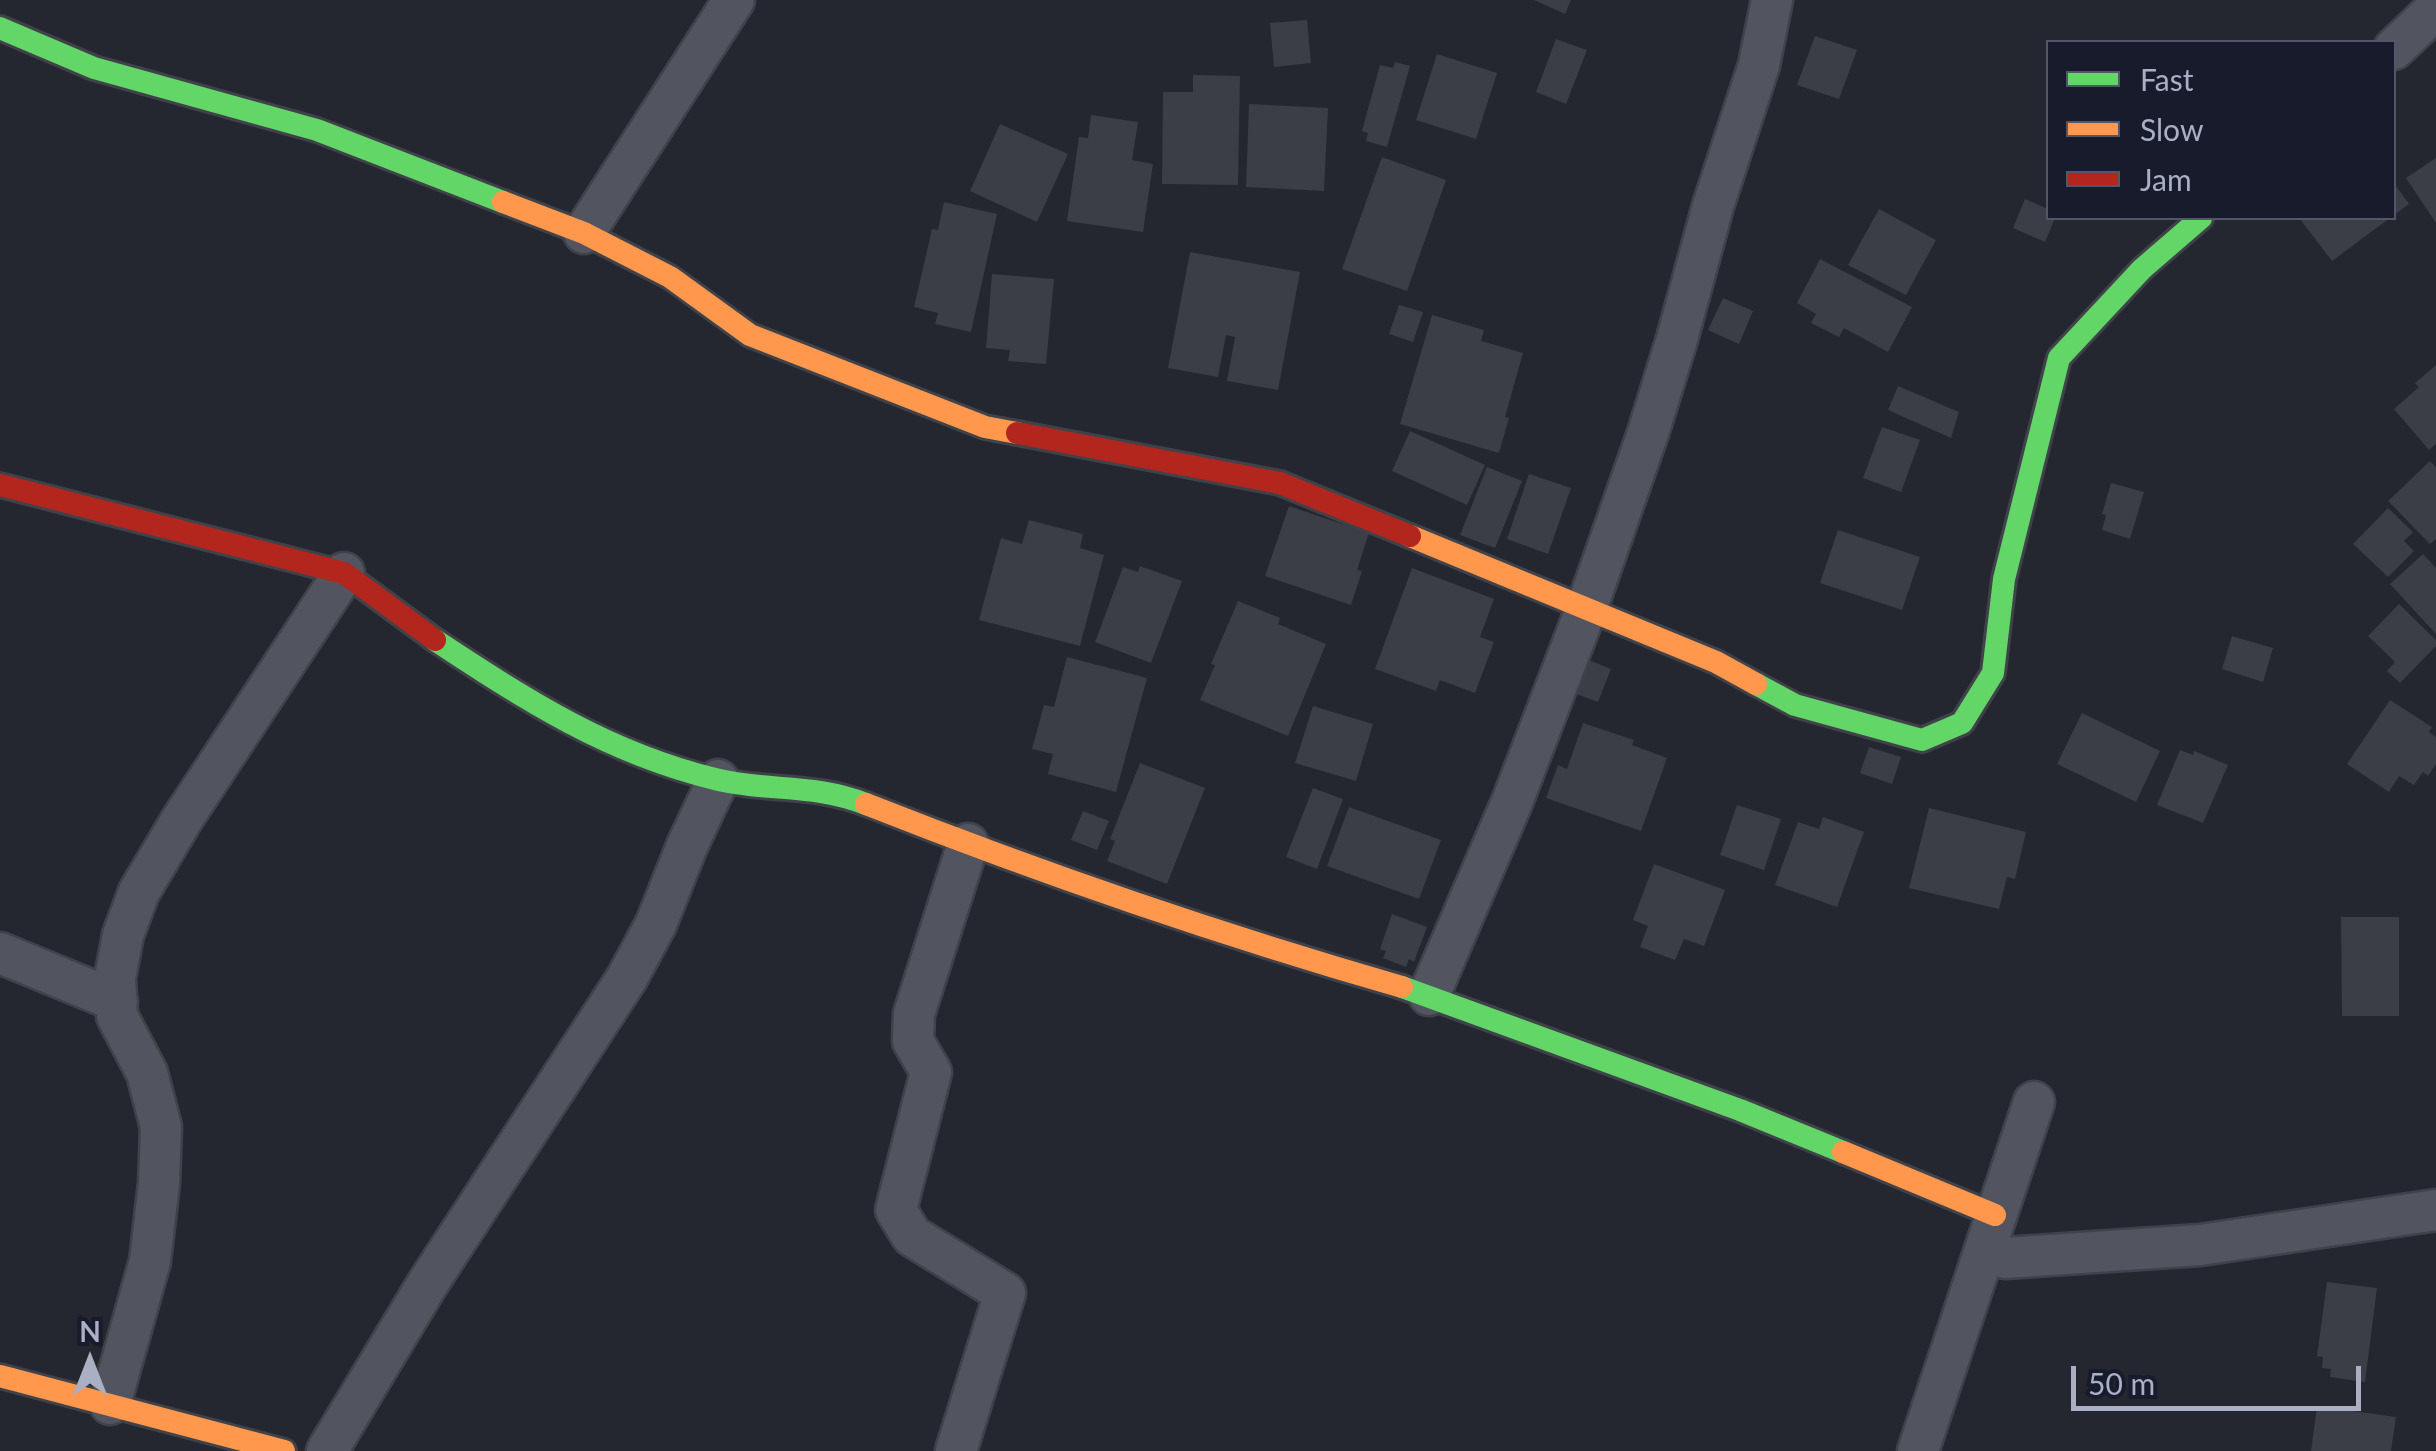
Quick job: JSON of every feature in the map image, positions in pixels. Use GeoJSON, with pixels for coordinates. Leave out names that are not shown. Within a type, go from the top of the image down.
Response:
{"type":"FeatureCollection","features":[{"type":"Feature","properties":{"kind":"street"},"geometry":{"type":"LineString","coordinates":[[584,232],[734,0]]}},
{"type":"Feature","properties":{"kind":"street"},"geometry":{"type":"LineString","coordinates":[[1429,995],[1512,802],[1587,607],[1678,339],[1713,206],[1759,65],[1772,0]]}},
{"type":"Feature","properties":{"kind":"street"},"geometry":{"type":"LineString","coordinates":[[2396,47],[2436,9]]}},
{"type":"Feature","properties":{"kind":"street"},"geometry":{"type":"LineString","coordinates":[[0,28],[94,68],[317,130],[584,232],[670,277],[750,336],[985,428],[1280,483],[1716,662],[1795,706],[1922,740],[1962,723],[1993,673],[2004,579],[2059,358],[2142,269],[2200,220]]}},
{"type":"Feature","properties":{"kind":"street"},"geometry":{"type":"LineString","coordinates":[[0,485],[344,573],[407,622],[568,725],[649,758],[718,780],[836,792],[968,844],[1314,962],[1429,995],[1740,1110],[1994,1215]]}},
{"type":"Feature","properties":{"kind":"street"},"geometry":{"type":"LineString","coordinates":[[110,1404],[150,1262],[160,1183],[161,1127],[147,1073],[118,1016],[115,978],[123,934],[140,892],[226,748],[344,573]]}},
{"type":"Feature","properties":{"kind":"street"},"geometry":{"type":"LineString","coordinates":[[327,1451],[428,1283],[627,978],[656,924],[718,780]]}},
{"type":"Feature","properties":{"kind":"street"},"geometry":{"type":"LineString","coordinates":[[956,1451],[1005,1293],[912,1236],[896,1210],[931,1072],[913,1041],[914,1014],[968,844]]}},
{"type":"Feature","properties":{"kind":"street"},"geometry":{"type":"LineString","coordinates":[[0,953],[117,1001]]}},
{"type":"Feature","properties":{"kind":"street"},"geometry":{"type":"LineString","coordinates":[[1918,1451],[2034,1102]]}},
{"type":"Feature","properties":{"kind":"street"},"geometry":{"type":"LineString","coordinates":[[2006,1258],[2200,1245],[2436,1210]]}},
{"type":"Feature","properties":{"kind":"street"},"geometry":{"type":"LineString","coordinates":[[0,1376],[284,1451]]}},
{"type":"Feature","properties":{"kind":"building"},"geometry":{"type":"Polygon","coordinates":[[[1534,0],[1571,0],[1565,14],[1534,0]]]}},
{"type":"Feature","properties":{"kind":"building"},"geometry":{"type":"Polygon","coordinates":[[[1307,20],[1311,63],[1274,67],[1270,23],[1307,20]]]}},
{"type":"Feature","properties":{"kind":"building"},"geometry":{"type":"Polygon","coordinates":[[[1815,36],[1857,50],[1839,99],[1797,85],[1815,36]]]}},
{"type":"Feature","properties":{"kind":"building"},"geometry":{"type":"Polygon","coordinates":[[[1556,39],[1587,50],[1566,104],[1536,92],[1556,39]]]}},
{"type":"Feature","properties":{"kind":"building"},"geometry":{"type":"Polygon","coordinates":[[[1437,54],[1497,73],[1476,139],[1416,120],[1437,54]]]}},
{"type":"Feature","properties":{"kind":"building"},"geometry":{"type":"Polygon","coordinates":[[[1395,62],[1410,66],[1387,147],[1366,141],[1368,133],[1362,131],[1380,65],[1393,68],[1395,62]]]}},
{"type":"Feature","properties":{"kind":"building"},"geometry":{"type":"Polygon","coordinates":[[[1193,75],[1240,76],[1238,185],[1162,184],[1163,92],[1193,92],[1193,75]]]}},
{"type":"Feature","properties":{"kind":"building"},"geometry":{"type":"Polygon","coordinates":[[[1249,104],[1328,108],[1324,191],[1246,187],[1249,104]]]}},
{"type":"Feature","properties":{"kind":"building"},"geometry":{"type":"Polygon","coordinates":[[[1091,115],[1138,122],[1132,160],[1153,164],[1143,232],[1067,221],[1079,137],[1088,138],[1091,115]]]}},
{"type":"Feature","properties":{"kind":"building"},"geometry":{"type":"Polygon","coordinates":[[[1000,124],[1068,154],[1037,222],[970,191],[1000,124]]]}},
{"type":"Feature","properties":{"kind":"building"},"geometry":{"type":"Polygon","coordinates":[[[1382,157],[1446,180],[1407,291],[1342,269],[1382,157]]]}},
{"type":"Feature","properties":{"kind":"building"},"geometry":{"type":"Polygon","coordinates":[[[2436,158],[2436,223],[2406,178],[2436,158]]]}},
{"type":"Feature","properties":{"kind":"building"},"geometry":{"type":"Polygon","coordinates":[[[2396,186],[2409,204],[2396,214],[2396,186]]]}},
{"type":"Feature","properties":{"kind":"building"},"geometry":{"type":"Polygon","coordinates":[[[2025,199],[2046,208],[2046,220],[2054,220],[2045,242],[2013,228],[2025,199]]]}},
{"type":"Feature","properties":{"kind":"building"},"geometry":{"type":"Polygon","coordinates":[[[944,202],[997,214],[971,332],[935,324],[938,313],[914,307],[932,229],[938,230],[944,202]]]}},
{"type":"Feature","properties":{"kind":"building"},"geometry":{"type":"Polygon","coordinates":[[[1879,209],[1936,240],[1906,295],[1848,265],[1879,209]]]}},
{"type":"Feature","properties":{"kind":"building"},"geometry":{"type":"Polygon","coordinates":[[[2301,220],[2387,220],[2332,261],[2301,220]]]}},
{"type":"Feature","properties":{"kind":"building"},"geometry":{"type":"Polygon","coordinates":[[[1190,252],[1300,272],[1278,390],[1227,381],[1235,337],[1226,335],[1218,377],[1168,368],[1190,252]]]}},
{"type":"Feature","properties":{"kind":"building"},"geometry":{"type":"Polygon","coordinates":[[[1820,259],[1912,307],[1888,352],[1844,328],[1839,337],[1811,323],[1816,314],[1797,303],[1820,259]]]}},
{"type":"Feature","properties":{"kind":"building"},"geometry":{"type":"Polygon","coordinates":[[[992,274],[1054,279],[1046,364],[1008,361],[1010,350],[986,348],[992,274]]]}},
{"type":"Feature","properties":{"kind":"building"},"geometry":{"type":"Polygon","coordinates":[[[1723,298],[1753,311],[1739,344],[1708,330],[1723,298]]]}},
{"type":"Feature","properties":{"kind":"building"},"geometry":{"type":"Polygon","coordinates":[[[1399,305],[1423,312],[1413,342],[1389,334],[1399,305]]]}},
{"type":"Feature","properties":{"kind":"building"},"geometry":{"type":"Polygon","coordinates":[[[1432,315],[1484,330],[1481,341],[1523,353],[1499,453],[1400,424],[1432,315]]]}},
{"type":"Feature","properties":{"kind":"building"},"geometry":{"type":"Polygon","coordinates":[[[2436,365],[2436,444],[2429,450],[2394,409],[2436,365]]]}},
{"type":"Feature","properties":{"kind":"building"},"geometry":{"type":"Polygon","coordinates":[[[1898,386],[1959,412],[1951,438],[1888,410],[1898,386]]]}},
{"type":"Feature","properties":{"kind":"building"},"geometry":{"type":"Polygon","coordinates":[[[1882,427],[1920,440],[1901,492],[1863,478],[1882,427]]]}},
{"type":"Feature","properties":{"kind":"building"},"geometry":{"type":"Polygon","coordinates":[[[1410,431],[1485,465],[1467,505],[1392,471],[1410,431]]]}},
{"type":"Feature","properties":{"kind":"building"},"geometry":{"type":"Polygon","coordinates":[[[2430,461],[2436,467],[2436,539],[2430,544],[2388,501],[2430,461]]]}},
{"type":"Feature","properties":{"kind":"building"},"geometry":{"type":"Polygon","coordinates":[[[1487,467],[1522,481],[1495,548],[1460,535],[1487,467]]]}},
{"type":"Feature","properties":{"kind":"building"},"geometry":{"type":"Polygon","coordinates":[[[1529,474],[1571,488],[1548,554],[1507,539],[1529,474]]]}},
{"type":"Feature","properties":{"kind":"building"},"geometry":{"type":"Polygon","coordinates":[[[2111,483],[2144,492],[2130,539],[2102,530],[2106,515],[2102,514],[2111,483]]]}},
{"type":"Feature","properties":{"kind":"building"},"geometry":{"type":"Polygon","coordinates":[[[1289,506],[1369,533],[1351,605],[1265,576],[1289,506]]]}},
{"type":"Feature","properties":{"kind":"building"},"geometry":{"type":"Polygon","coordinates":[[[2388,508],[2413,532],[2404,541],[2414,551],[2388,577],[2353,544],[2388,508]]]}},
{"type":"Feature","properties":{"kind":"building"},"geometry":{"type":"Polygon","coordinates":[[[1029,520],[1083,534],[1080,548],[1104,555],[1080,646],[979,620],[1001,538],[1022,544],[1029,520]]]}},
{"type":"Feature","properties":{"kind":"building"},"geometry":{"type":"Polygon","coordinates":[[[1838,530],[1920,557],[1902,610],[1820,583],[1838,530]]]}},
{"type":"Feature","properties":{"kind":"building"},"geometry":{"type":"Polygon","coordinates":[[[2423,554],[2436,568],[2436,634],[2390,584],[2423,554]]]}},
{"type":"Feature","properties":{"kind":"building"},"geometry":{"type":"Polygon","coordinates":[[[1140,566],[1182,581],[1151,663],[1095,642],[1123,567],[1138,572],[1140,566]]]}},
{"type":"Feature","properties":{"kind":"building"},"geometry":{"type":"Polygon","coordinates":[[[1412,568],[1494,599],[1480,637],[1494,642],[1475,693],[1440,680],[1436,691],[1375,669],[1412,568]]]}},
{"type":"Feature","properties":{"kind":"building"},"geometry":{"type":"Polygon","coordinates":[[[1238,601],[1280,618],[1278,624],[1326,644],[1288,736],[1200,700],[1238,601]]]}},
{"type":"Feature","properties":{"kind":"building"},"geometry":{"type":"Polygon","coordinates":[[[2399,604],[2436,640],[2436,646],[2400,683],[2387,671],[2395,662],[2368,636],[2399,604]]]}},
{"type":"Feature","properties":{"kind":"building"},"geometry":{"type":"Polygon","coordinates":[[[2232,636],[2273,648],[2263,682],[2222,669],[2232,636]]]}},
{"type":"Feature","properties":{"kind":"building"},"geometry":{"type":"Polygon","coordinates":[[[1067,657],[1147,678],[1116,792],[1048,774],[1053,754],[1032,749],[1044,705],[1054,707],[1067,657]]]}},
{"type":"Feature","properties":{"kind":"building"},"geometry":{"type":"Polygon","coordinates":[[[1584,658],[1611,669],[1598,702],[1571,692],[1584,658]]]}},
{"type":"Feature","properties":{"kind":"building"},"geometry":{"type":"Polygon","coordinates":[[[2390,700],[2432,727],[2429,732],[2436,737],[2436,764],[2428,776],[2423,772],[2414,785],[2399,776],[2389,792],[2347,764],[2390,700]]]}},
{"type":"Feature","properties":{"kind":"building"},"geometry":{"type":"Polygon","coordinates":[[[1313,706],[1373,724],[1356,781],[1295,763],[1313,706]]]}},
{"type":"Feature","properties":{"kind":"building"},"geometry":{"type":"Polygon","coordinates":[[[2082,713],[2160,751],[2136,802],[2057,764],[2082,713]]]}},
{"type":"Feature","properties":{"kind":"building"},"geometry":{"type":"Polygon","coordinates":[[[1583,723],[1634,740],[1632,745],[1667,758],[1641,831],[1546,798],[1558,765],[1567,769],[1583,723]]]}},
{"type":"Feature","properties":{"kind":"building"},"geometry":{"type":"Polygon","coordinates":[[[1869,747],[1901,757],[1892,784],[1860,773],[1869,747]]]}},
{"type":"Feature","properties":{"kind":"building"},"geometry":{"type":"Polygon","coordinates":[[[2180,750],[2193,755],[2194,751],[2228,765],[2203,823],[2157,805],[2180,750]]]}},
{"type":"Feature","properties":{"kind":"building"},"geometry":{"type":"Polygon","coordinates":[[[1140,763],[1205,788],[1167,884],[1107,861],[1115,841],[1110,839],[1140,763]]]}},
{"type":"Feature","properties":{"kind":"building"},"geometry":{"type":"Polygon","coordinates":[[[1313,788],[1343,799],[1317,869],[1286,857],[1313,788]]]}},
{"type":"Feature","properties":{"kind":"building"},"geometry":{"type":"Polygon","coordinates":[[[1737,805],[1781,819],[1764,870],[1720,855],[1737,805]]]}},
{"type":"Feature","properties":{"kind":"building"},"geometry":{"type":"Polygon","coordinates":[[[1349,807],[1441,840],[1419,899],[1327,866],[1349,807]]]}},
{"type":"Feature","properties":{"kind":"building"},"geometry":{"type":"Polygon","coordinates":[[[1929,808],[2026,832],[2015,879],[2007,877],[1999,909],[1909,888],[1929,808]]]}},
{"type":"Feature","properties":{"kind":"building"},"geometry":{"type":"Polygon","coordinates":[[[1083,811],[1109,821],[1097,850],[1071,840],[1083,811]]]}},
{"type":"Feature","properties":{"kind":"building"},"geometry":{"type":"Polygon","coordinates":[[[1823,817],[1864,832],[1837,907],[1775,885],[1798,822],[1819,829],[1823,817]]]}},
{"type":"Feature","properties":{"kind":"building"},"geometry":{"type":"Polygon","coordinates":[[[1654,864],[1725,890],[1704,946],[1684,939],[1675,960],[1640,947],[1648,926],[1633,920],[1654,864]]]}},
{"type":"Feature","properties":{"kind":"building"},"geometry":{"type":"Polygon","coordinates":[[[1392,914],[1427,927],[1414,962],[1409,959],[1406,967],[1383,958],[1386,951],[1380,949],[1392,914]]]}},
{"type":"Feature","properties":{"kind":"building"},"geometry":{"type":"Polygon","coordinates":[[[2341,917],[2399,917],[2399,1016],[2342,1016],[2341,917]]]}},
{"type":"Feature","properties":{"kind":"building"},"geometry":{"type":"Polygon","coordinates":[[[2327,1282],[2377,1288],[2365,1382],[2330,1377],[2331,1369],[2322,1368],[2323,1357],[2317,1356],[2327,1282]]]}},
{"type":"Feature","properties":{"kind":"building"},"geometry":{"type":"Polygon","coordinates":[[[2317,1406],[2396,1417],[2391,1451],[2311,1451],[2317,1406]]]}},
{"type":"Feature","properties":{"kind":"traffic: fast"},"geometry":{"type":"LineString","coordinates":[[0,28],[94,68],[317,130],[503,202]]}},
{"type":"Feature","properties":{"kind":"traffic: fast"},"geometry":{"type":"LineString","coordinates":[[1756,684],[1795,705],[1922,740],[1962,723],[1993,673],[2004,579],[2059,358],[2142,269],[2199,220]]}},
{"type":"Feature","properties":{"kind":"traffic: fast"},"geometry":{"type":"LineString","coordinates":[[435,640],[535,703],[639,755],[715,779],[809,790],[866,804]]}},
{"type":"Feature","properties":{"kind":"traffic: fast"},"geometry":{"type":"LineString","coordinates":[[1402,987],[1740,1110],[1843,1152]]}},
{"type":"Feature","properties":{"kind":"traffic: slow"},"geometry":{"type":"LineString","coordinates":[[503,202],[584,233],[670,277],[750,335],[985,427],[1017,433]]}},
{"type":"Feature","properties":{"kind":"traffic: slow"},"geometry":{"type":"LineString","coordinates":[[1410,536],[1716,662],[1756,684]]}},
{"type":"Feature","properties":{"kind":"traffic: slow"},"geometry":{"type":"LineString","coordinates":[[866,804],[1132,902],[1402,987]]}},
{"type":"Feature","properties":{"kind":"traffic: slow"},"geometry":{"type":"LineString","coordinates":[[1843,1152],[1995,1215]]}},
{"type":"Feature","properties":{"kind":"traffic: slow"},"geometry":{"type":"LineString","coordinates":[[0,1376],[284,1451]]}},
{"type":"Feature","properties":{"kind":"traffic: jam"},"geometry":{"type":"LineString","coordinates":[[1017,433],[1280,483],[1410,536]]}},
{"type":"Feature","properties":{"kind":"traffic: jam"},"geometry":{"type":"LineString","coordinates":[[0,485],[344,573],[435,640]]}}]}
